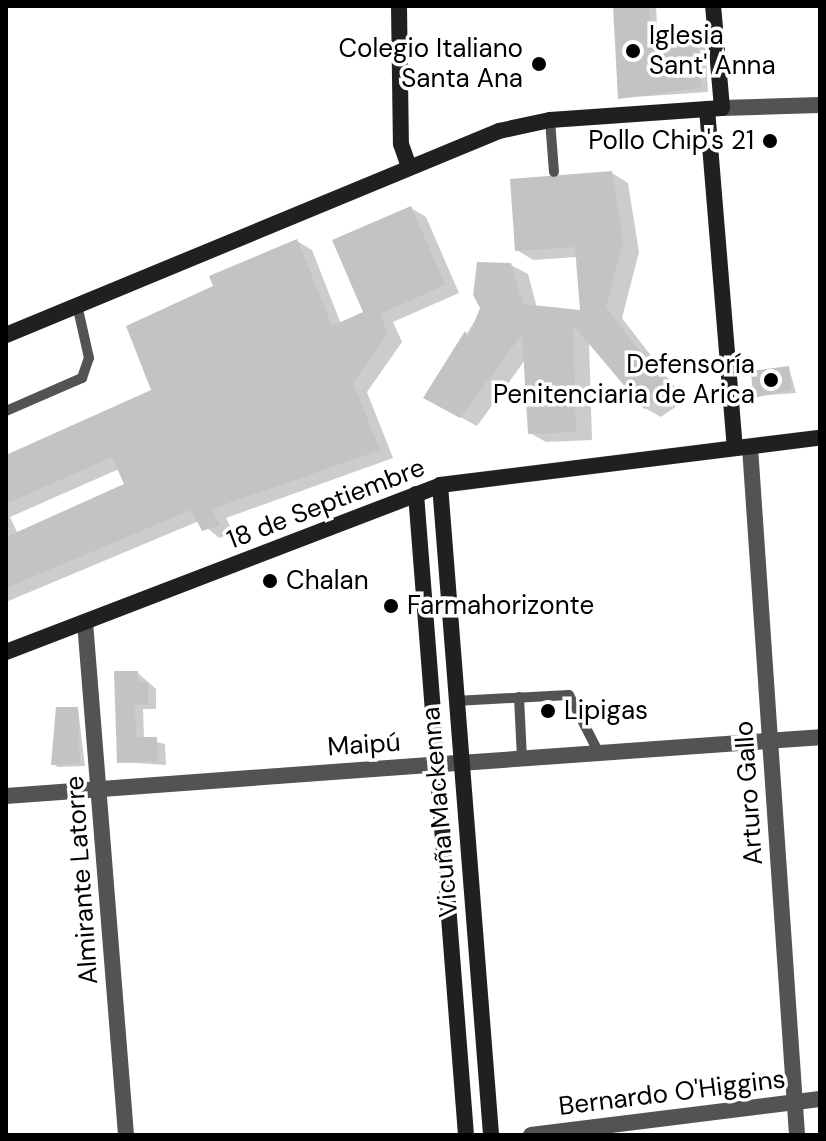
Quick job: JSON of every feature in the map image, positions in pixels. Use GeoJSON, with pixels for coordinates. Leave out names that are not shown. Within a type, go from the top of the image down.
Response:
{"type":"FeatureCollection","features":[{"type":"Feature","properties":{"kind":"main road"},"geometry":{"type":"LineString","coordinates":[[399,6],[401,144],[409,167]]}},
{"type":"Feature","properties":{"kind":"main road","name":"Arturo Gallo"},"geometry":{"type":"LineString","coordinates":[[713,6],[714,109],[742,448]]}},
{"type":"Feature","properties":{"kind":"main road"},"geometry":{"type":"LineString","coordinates":[[6,335],[78,309],[409,167],[550,120],[714,109]]}},
{"type":"Feature","properties":{"kind":"main road","name":"18 de Septiembre"},"geometry":{"type":"LineString","coordinates":[[6,652],[440,485],[820,438]]}},
{"type":"Feature","properties":{"kind":"main road","name":"Vicuña Mackenna"},"geometry":{"type":"LineString","coordinates":[[440,485],[491,1135]]}},
{"type":"Feature","properties":{"kind":"main road","name":"Vicuña Mackenna"},"geometry":{"type":"LineString","coordinates":[[416,494],[434,765],[466,1135]]}},
{"type":"Feature","properties":{"kind":"street"},"geometry":{"type":"LineString","coordinates":[[714,109],[820,105]]}},
{"type":"Feature","properties":{"kind":"street","name":"Arturo Gallo"},"geometry":{"type":"LineString","coordinates":[[742,448],[770,740],[797,1135]]}},
{"type":"Feature","properties":{"kind":"street","name":"Almirante Latorre"},"geometry":{"type":"LineString","coordinates":[[85,622],[126,1135]]}},
{"type":"Feature","properties":{"kind":"street","name":"Maipú"},"geometry":{"type":"LineString","coordinates":[[6,796],[820,737]]}},
{"type":"Feature","properties":{"kind":"street","name":"Bernardo O'Higgins"},"geometry":{"type":"LineString","coordinates":[[531,1135],[820,1099]]}},
{"type":"Feature","properties":{"kind":"lane"},"geometry":{"type":"LineString","coordinates":[[550,120],[554,172]]}},
{"type":"Feature","properties":{"kind":"lane"},"geometry":{"type":"LineString","coordinates":[[6,411],[82,378],[89,358],[78,309]]}},
{"type":"Feature","properties":{"kind":"lane"},"geometry":{"type":"LineString","coordinates":[[455,701],[569,695],[599,753]]}},
{"type":"Feature","properties":{"kind":"lane"},"geometry":{"type":"LineString","coordinates":[[519,697],[522,759]]}},
{"type":"Feature","properties":{"kind":"building"},"geometry":{"type":"Polygon","coordinates":[[[613,6],[649,6],[651,41],[697,35],[701,88],[618,99],[613,6]]]}},
{"type":"Feature","properties":{"kind":"building"},"geometry":{"type":"Polygon","coordinates":[[[612,171],[623,242],[606,307],[670,390],[644,409],[573,325],[576,432],[528,434],[522,334],[460,418],[423,398],[465,331],[468,338],[480,308],[473,295],[477,262],[511,263],[523,304],[580,310],[575,247],[515,251],[510,179],[612,171]]]}},
{"type":"Feature","properties":{"kind":"building"},"geometry":{"type":"Polygon","coordinates":[[[411,206],[445,285],[380,314],[388,333],[353,383],[380,450],[212,509],[220,525],[202,531],[191,510],[6,588],[6,537],[124,484],[112,457],[6,504],[6,455],[151,390],[126,326],[213,286],[209,276],[297,239],[332,326],[363,312],[332,240],[411,206]]]}},
{"type":"Feature","properties":{"kind":"building","name":"Defensoría Penitenciaria de Arica"},"geometry":{"type":"Polygon","coordinates":[[[789,366],[791,390],[753,398],[751,371],[789,366]]]}},
{"type":"Feature","properties":{"kind":"building"},"geometry":{"type":"Polygon","coordinates":[[[114,671],[138,671],[138,682],[148,682],[148,705],[135,705],[136,737],[157,737],[158,761],[117,763],[114,671]]]}},
{"type":"Feature","properties":{"kind":"building"},"geometry":{"type":"Polygon","coordinates":[[[56,707],[78,707],[80,764],[51,765],[56,707]]]}},
{"type":"Feature","properties":{"kind":"place","name":"Iglesia Sant' Anna"},"geometry":{"type":"Point","coordinates":[633,51]}},
{"type":"Feature","properties":{"kind":"place","name":"Colegio Italiano Santa Ana"},"geometry":{"type":"Point","coordinates":[539,64]}},
{"type":"Feature","properties":{"kind":"place","name":"Pollo Chip's 21"},"geometry":{"type":"Point","coordinates":[770,141]}},
{"type":"Feature","properties":{"kind":"place","name":"Defensoría Penitenciaria de Arica"},"geometry":{"type":"Point","coordinates":[771,380]}},
{"type":"Feature","properties":{"kind":"place","name":"Chalan"},"geometry":{"type":"Point","coordinates":[270,581]}},
{"type":"Feature","properties":{"kind":"place","name":"Farmahorizonte"},"geometry":{"type":"Point","coordinates":[391,606]}},
{"type":"Feature","properties":{"kind":"place","name":"Lipigas"},"geometry":{"type":"Point","coordinates":[548,711]}}]}
